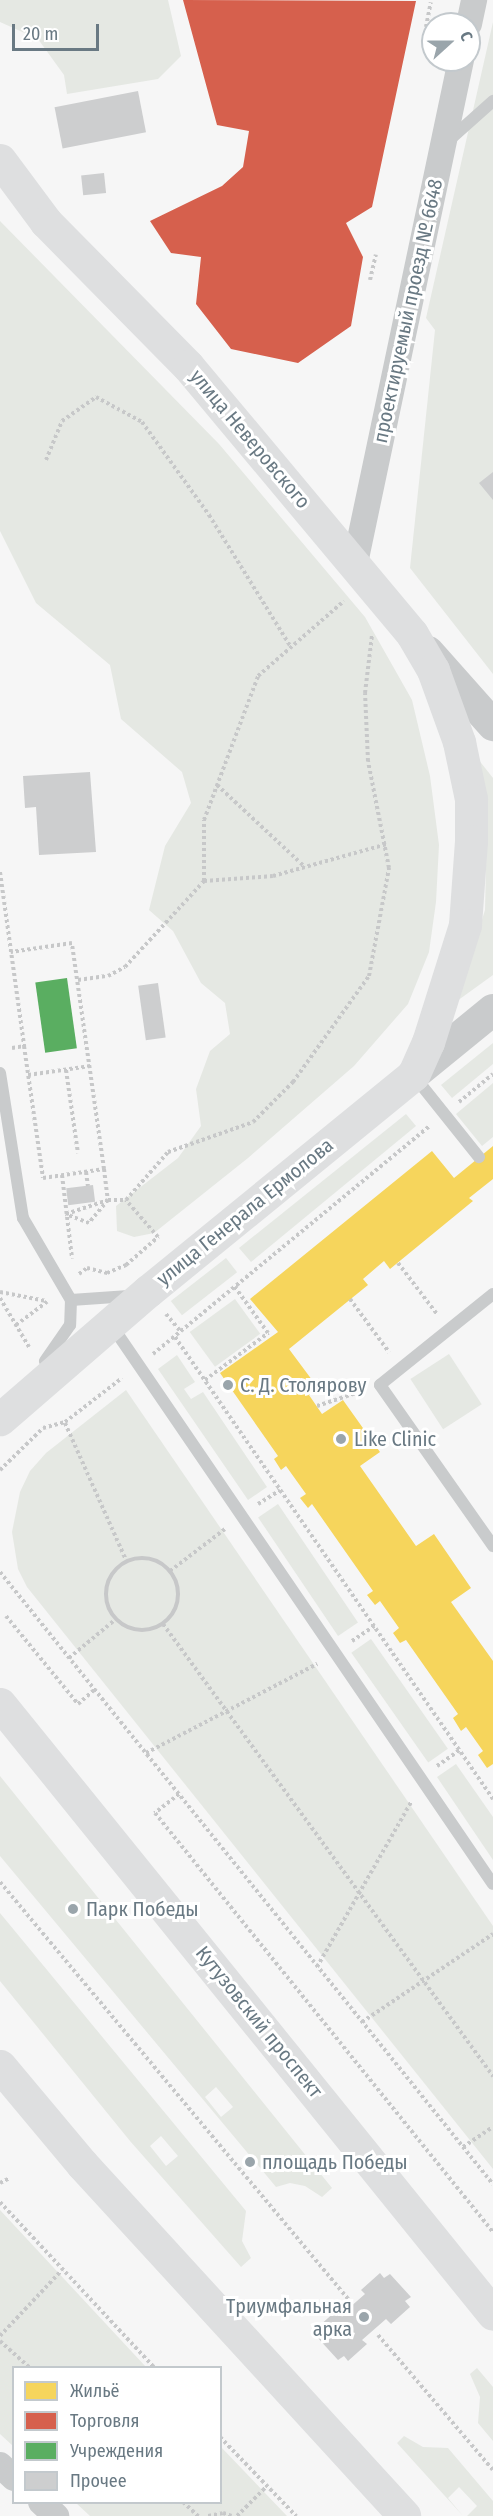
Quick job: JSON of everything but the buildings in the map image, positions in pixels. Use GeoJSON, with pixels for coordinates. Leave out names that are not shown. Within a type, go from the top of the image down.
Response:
{"type":"FeatureCollection","features":[{"type":"Feature","properties":{"kind":"main road","name":"улица Неверовского"},"geometry":{"type":"LineString","coordinates":[[0,160],[46,222],[188,366],[355,562],[412,634]]}},
{"type":"Feature","properties":{"kind":"main road"},"geometry":{"type":"LineString","coordinates":[[412,634],[433,670],[456,734],[471,799],[471,841],[465,925],[428,1042],[413,1075]]}},
{"type":"Feature","properties":{"kind":"main road","name":"улица Генерала Ермолова"},"geometry":{"type":"LineString","coordinates":[[0,1419],[110,1322],[155,1300],[413,1075]]}},
{"type":"Feature","properties":{"kind":"main road","name":"Кутузовский проспект"},"geometry":{"type":"LineString","coordinates":[[0,1704],[493,2314]]}},
{"type":"Feature","properties":{"kind":"main road"},"geometry":{"type":"LineString","coordinates":[[0,2066],[90,2173],[404,2516]]}},
{"type":"Feature","properties":{"kind":"street","name":"проектируемый проезд № 6648"},"geometry":{"type":"LineString","coordinates":[[355,562],[458,72]]}},
{"type":"Feature","properties":{"kind":"street","name":"улица Неверовского"},"geometry":{"type":"LineString","coordinates":[[412,634],[493,725]]}},
{"type":"Feature","properties":{"kind":"street","name":"улица Генерала Ермолова"},"geometry":{"type":"LineString","coordinates":[[413,1075],[493,1010]]}},
{"type":"Feature","properties":{"kind":"street"},"geometry":{"type":"LineString","coordinates":[[0,2465],[12,2476]]}},
{"type":"Feature","properties":{"kind":"street"},"geometry":{"type":"LineString","coordinates":[[43,2504],[56,2516]]}},
{"type":"Feature","properties":{"kind":"lane"},"geometry":{"type":"LineString","coordinates":[[443,144],[493,101]]}},
{"type":"Feature","properties":{"kind":"lane"},"geometry":{"type":"LineString","coordinates":[[0,1073],[23,1218],[71,1300],[70,1324],[60,1344],[18,1386]]}},
{"type":"Feature","properties":{"kind":"lane"},"geometry":{"type":"LineString","coordinates":[[413,1075],[446,1113],[479,1157]]}},
{"type":"Feature","properties":{"kind":"lane"},"geometry":{"type":"LineString","coordinates":[[493,1294],[380,1385],[493,1545]]}},
{"type":"Feature","properties":{"kind":"lane"},"geometry":{"type":"LineString","coordinates":[[71,1300],[155,1300]]}},
{"type":"Feature","properties":{"kind":"lane"},"geometry":{"type":"LineString","coordinates":[[110,1322],[493,1884]]}},
{"type":"Feature","properties":{"kind":"path"},"geometry":{"type":"LineString","coordinates":[[429,12],[431,3]]}},
{"type":"Feature","properties":{"kind":"path"},"geometry":{"type":"LineString","coordinates":[[370,280],[376,255]]}},
{"type":"Feature","properties":{"kind":"path"},"geometry":{"type":"LineString","coordinates":[[46,460],[62,421],[96,397],[142,422],[209,515],[291,647]]}},
{"type":"Feature","properties":{"kind":"path"},"geometry":{"type":"LineString","coordinates":[[78,980],[108,976],[125,967],[204,881],[204,820],[258,676],[343,603],[351,610]]}},
{"type":"Feature","properties":{"kind":"path"},"geometry":{"type":"LineString","coordinates":[[66,1214],[108,1200],[126,1200],[168,1152],[253,1122],[293,1082],[369,976],[389,868],[387,844],[368,760],[365,693],[372,635],[365,627]]}},
{"type":"Feature","properties":{"kind":"path"},"geometry":{"type":"LineString","coordinates":[[217,785],[305,867]]}},
{"type":"Feature","properties":{"kind":"path"},"geometry":{"type":"LineString","coordinates":[[204,881],[273,876],[387,844]]}},
{"type":"Feature","properties":{"kind":"path"},"geometry":{"type":"LineString","coordinates":[[0,872],[43,1178],[104,1169]]}},
{"type":"Feature","properties":{"kind":"path"},"geometry":{"type":"LineString","coordinates":[[11,952],[72,943],[108,1200],[89,1223],[66,1214]]}},
{"type":"Feature","properties":{"kind":"path"},"geometry":{"type":"LineString","coordinates":[[12,1048],[24,1046]]}},
{"type":"Feature","properties":{"kind":"path"},"geometry":{"type":"LineString","coordinates":[[28,1075],[90,1066]]}},
{"type":"Feature","properties":{"kind":"path"},"geometry":{"type":"LineString","coordinates":[[66,1070],[78,1153]]}},
{"type":"Feature","properties":{"kind":"path"},"geometry":{"type":"LineString","coordinates":[[149,1357],[493,1074]]}},
{"type":"Feature","properties":{"kind":"path"},"geometry":{"type":"LineString","coordinates":[[86,1172],[88,1186]]}},
{"type":"Feature","properties":{"kind":"path"},"geometry":{"type":"LineString","coordinates":[[62,1175],[74,1278],[87,1268],[107,1273],[126,1265],[158,1237],[126,1200]]}},
{"type":"Feature","properties":{"kind":"path"},"geometry":{"type":"LineString","coordinates":[[398,1263],[449,1329]]}},
{"type":"Feature","properties":{"kind":"path"},"geometry":{"type":"LineString","coordinates":[[205,1380],[268,1333],[235,1287]]}},
{"type":"Feature","properties":{"kind":"path"},"geometry":{"type":"LineString","coordinates":[[0,1292],[47,1301],[16,1326]]}},
{"type":"Feature","properties":{"kind":"path"},"geometry":{"type":"LineString","coordinates":[[0,1298],[31,1350]]}},
{"type":"Feature","properties":{"kind":"path"},"geometry":{"type":"LineString","coordinates":[[350,1299],[401,1367]]}},
{"type":"Feature","properties":{"kind":"path"},"geometry":{"type":"LineString","coordinates":[[155,1300],[181,1332]]}},
{"type":"Feature","properties":{"kind":"path"},"geometry":{"type":"LineString","coordinates":[[175,1337],[493,1799]]}},
{"type":"Feature","properties":{"kind":"path"},"geometry":{"type":"LineString","coordinates":[[0,1470],[43,1428],[65,1422],[124,1376]]}},
{"type":"Feature","properties":{"kind":"path"},"geometry":{"type":"LineString","coordinates":[[317,1406],[380,1385]]}},
{"type":"Feature","properties":{"kind":"path"},"geometry":{"type":"LineString","coordinates":[[65,1422],[127,1562]]}},
{"type":"Feature","properties":{"kind":"path"},"geometry":{"type":"LineString","coordinates":[[253,1508],[280,1490]]}},
{"type":"Feature","properties":{"kind":"path"},"geometry":{"type":"LineString","coordinates":[[170,1570],[225,1528]]}},
{"type":"Feature","properties":{"kind":"path"},"geometry":{"type":"LineString","coordinates":[[150,1559],[170,1570],[178,1599],[170,1617],[163,1624],[138,1630],[116,1619],[110,1610],[107,1588],[118,1568],[127,1562],[150,1559]]}},
{"type":"Feature","properties":{"kind":"path"},"geometry":{"type":"LineString","coordinates":[[0,1572],[493,2184]]}},
{"type":"Feature","properties":{"kind":"path"},"geometry":{"type":"LineString","coordinates":[[6,1616],[78,1704],[94,1690]]}},
{"type":"Feature","properties":{"kind":"path"},"geometry":{"type":"LineString","coordinates":[[69,1658],[116,1619]]}},
{"type":"Feature","properties":{"kind":"path"},"geometry":{"type":"LineString","coordinates":[[163,1624],[493,2076]]}},
{"type":"Feature","properties":{"kind":"path"},"geometry":{"type":"LineString","coordinates":[[346,1644],[374,1626]]}},
{"type":"Feature","properties":{"kind":"path"},"geometry":{"type":"LineString","coordinates":[[146,1753],[227,1713],[317,1664]]}},
{"type":"Feature","properties":{"kind":"path"},"geometry":{"type":"LineString","coordinates":[[431,1770],[460,1750]]}},
{"type":"Feature","properties":{"kind":"path"},"geometry":{"type":"LineString","coordinates":[[179,1794],[155,1814],[493,2232]]}},
{"type":"Feature","properties":{"kind":"path"},"geometry":{"type":"LineString","coordinates":[[317,1966],[411,1802]]}},
{"type":"Feature","properties":{"kind":"path"},"geometry":{"type":"LineString","coordinates":[[0,1882],[354,2306]]}},
{"type":"Feature","properties":{"kind":"path"},"geometry":{"type":"LineString","coordinates":[[362,2022],[493,1934]]}},
{"type":"Feature","properties":{"kind":"path"},"geometry":{"type":"LineString","coordinates":[[463,2147],[493,2127]]}},
{"type":"Feature","properties":{"kind":"path"},"geometry":{"type":"LineString","coordinates":[[0,2183],[10,2178]]}},
{"type":"Feature","properties":{"kind":"path"},"geometry":{"type":"LineString","coordinates":[[0,2202],[154,2366]]}},
{"type":"Feature","properties":{"kind":"path"},"geometry":{"type":"LineString","coordinates":[[0,2336],[62,2270]]}},
{"type":"Feature","properties":{"kind":"path"},"geometry":{"type":"LineString","coordinates":[[378,2335],[493,2470]]}},
{"type":"Feature","properties":{"kind":"path"},"geometry":{"type":"LineString","coordinates":[[0,2341],[29,2366]]}},
{"type":"Feature","properties":{"kind":"path"},"geometry":{"type":"LineString","coordinates":[[222,2439],[296,2516]]}},
{"type":"Feature","properties":{"kind":"path"},"geometry":{"type":"LineString","coordinates":[[237,2516],[267,2486]]}},
{"type":"Feature","properties":{"kind":"path"},"geometry":{"type":"LineString","coordinates":[[185,2504],[198,2516]]}},
{"type":"Feature","properties":{"kind":"path"},"geometry":{"type":"LineString","coordinates":[[208,2516],[223,2513],[232,2516]]}},
{"type":"Feature","properties":{"kind":"shaded area"},"geometry":{"type":"Polygon","coordinates":[[[0,0],[168,0],[181,56],[158,79],[67,94],[64,75],[38,39],[0,22],[0,0]]]}},
{"type":"Feature","properties":{"kind":"shaded area"},"geometry":{"type":"Polygon","coordinates":[[[493,22],[493,674],[410,568],[435,330],[426,318],[493,22]]]}},
{"type":"Feature","properties":{"kind":"shaded area"},"geometry":{"type":"Polygon","coordinates":[[[0,221],[219,444],[365,617],[412,700],[430,776],[439,845],[436,902],[429,952],[408,1004],[354,1066],[248,1158],[154,1233],[134,1237],[117,1231],[116,1206],[178,1158],[201,1126],[196,1089],[210,1051],[230,1034],[225,1003],[201,983],[173,931],[149,910],[165,846],[191,803],[182,772],[121,719],[110,665],[36,603],[0,531],[0,221]]]}},
{"type":"Feature","properties":{"kind":"shaded area"},"geometry":{"type":"Polygon","coordinates":[[[478,759],[493,778],[493,975],[457,1001],[485,910],[487,824],[478,759]]]}},
{"type":"Feature","properties":{"kind":"shaded area"},"geometry":{"type":"Polygon","coordinates":[[[493,1043],[493,1064],[452,1098],[441,1085],[493,1043]]]}},
{"type":"Feature","properties":{"kind":"shaded area"},"geometry":{"type":"Polygon","coordinates":[[[493,1083],[493,1137],[482,1146],[456,1114],[493,1083]]]}},
{"type":"Feature","properties":{"kind":"shaded area"},"geometry":{"type":"Polygon","coordinates":[[[406,1114],[416,1126],[251,1262],[239,1248],[406,1114]]]}},
{"type":"Feature","properties":{"kind":"shaded area"},"geometry":{"type":"Polygon","coordinates":[[[226,1258],[237,1272],[182,1315],[171,1301],[226,1258]]]}},
{"type":"Feature","properties":{"kind":"shaded area"},"geometry":{"type":"Polygon","coordinates":[[[235,1299],[260,1334],[215,1367],[190,1332],[235,1299]]]}},
{"type":"Feature","properties":{"kind":"shaded area"},"geometry":{"type":"Polygon","coordinates":[[[449,1354],[482,1404],[443,1429],[410,1379],[449,1354]]]}},
{"type":"Feature","properties":{"kind":"shaded area"},"geometry":{"type":"Polygon","coordinates":[[[177,1355],[195,1382],[184,1389],[191,1399],[203,1392],[267,1487],[248,1500],[158,1369],[177,1355]]]}},
{"type":"Feature","properties":{"kind":"shaded area"},"geometry":{"type":"Polygon","coordinates":[[[126,1390],[493,1926],[493,2169],[27,1587],[18,1569],[12,1532],[20,1492],[30,1471],[46,1453],[126,1390]]]}},
{"type":"Feature","properties":{"kind":"shaded area"},"geometry":{"type":"Polygon","coordinates":[[[278,1504],[358,1623],[338,1636],[258,1517],[278,1504]]]}},
{"type":"Feature","properties":{"kind":"shaded area"},"geometry":{"type":"Polygon","coordinates":[[[371,1639],[448,1749],[428,1763],[351,1653],[371,1639]]]}},
{"type":"Feature","properties":{"kind":"shaded area"},"geometry":{"type":"Polygon","coordinates":[[[456,1764],[493,1817],[493,1860],[437,1777],[456,1764]]]}},
{"type":"Feature","properties":{"kind":"shaded area"},"geometry":{"type":"Polygon","coordinates":[[[0,1776],[332,2188],[322,2197],[305,2186],[290,2183],[276,2187],[0,1856],[0,1776]],[[216,2087],[205,2097],[221,2117],[233,2107],[216,2087]]]}},
{"type":"Feature","properties":{"kind":"shaded area"},"geometry":{"type":"Polygon","coordinates":[[[0,1913],[246,2211],[242,2241],[251,2258],[241,2267],[130,2141],[0,1981],[0,1913]],[[161,2136],[150,2146],[166,2166],[178,2156],[161,2136]]]}},
{"type":"Feature","properties":{"kind":"shaded area"},"geometry":{"type":"Polygon","coordinates":[[[0,2210],[145,2366],[12,2366],[12,2445],[0,2434],[0,2210]]]}},
{"type":"Feature","properties":{"kind":"shaded area"},"geometry":{"type":"Polygon","coordinates":[[[477,2368],[493,2387],[493,2441],[478,2423],[480,2397],[470,2374],[477,2368]]]}},
{"type":"Feature","properties":{"kind":"shaded area"},"geometry":{"type":"Polygon","coordinates":[[[404,2436],[423,2447],[448,2448],[493,2501],[493,2516],[467,2516],[477,2506],[459,2487],[448,2498],[463,2516],[397,2443],[404,2436]]]}},
{"type":"Feature","properties":{"kind":"shaded area"},"geometry":{"type":"Polygon","coordinates":[[[222,2448],[287,2516],[90,2516],[77,2504],[222,2504],[222,2448]]]}},
{"type":"Feature","properties":{"kind":"place","name":"С. Д. Столярову"},"geometry":{"type":"Point","coordinates":[228,1385]}},
{"type":"Feature","properties":{"kind":"place","name":"Like Clinic"},"geometry":{"type":"Point","coordinates":[341,1439]}},
{"type":"Feature","properties":{"kind":"place","name":"Парк Победы"},"geometry":{"type":"Point","coordinates":[73,1909]}},
{"type":"Feature","properties":{"kind":"place","name":"площадь Победы"},"geometry":{"type":"Point","coordinates":[250,2162]}},
{"type":"Feature","properties":{"kind":"place","name":"Триумфальная арка"},"geometry":{"type":"Point","coordinates":[364,2317]}}]}
